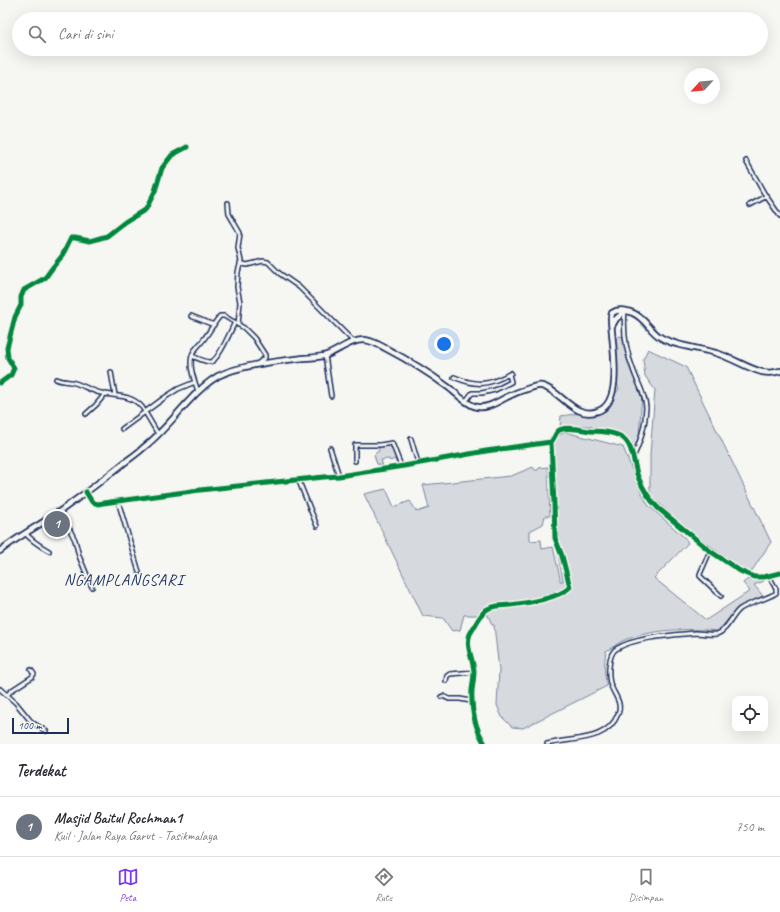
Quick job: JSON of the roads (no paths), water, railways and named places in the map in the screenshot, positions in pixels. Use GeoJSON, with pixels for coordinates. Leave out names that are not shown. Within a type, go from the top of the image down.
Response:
{"type":"FeatureCollection","features":[{"type":"Feature","properties":{"kind":"main road"},"geometry":{"type":"LineString","coordinates":[[0,551],[86,492],[145,447],[206,384],[226,373],[255,365],[326,355],[360,340],[368,340],[394,352],[435,378],[473,406],[478,407],[485,407],[523,390],[543,386],[583,413],[602,410],[608,403],[613,393],[615,360],[612,326],[616,319],[625,311],[631,312],[639,317],[659,337],[666,340],[720,354],[763,372],[780,371]]}},
{"type":"Feature","properties":{"kind":"street"},"geometry":{"type":"LineString","coordinates":[[0,383],[10,375],[14,368],[8,358],[7,348],[15,317],[21,305],[21,297],[24,290],[45,278],[62,256],[70,238],[90,241],[107,236],[125,222],[146,209],[155,191],[162,168],[172,155],[188,147]]}},
{"type":"Feature","properties":{"kind":"street"},"geometry":{"type":"LineString","coordinates":[[746,161],[780,216]]}},
{"type":"Feature","properties":{"kind":"street"},"geometry":{"type":"LineString","coordinates":[[750,205],[767,196]]}},
{"type":"Feature","properties":{"kind":"street"},"geometry":{"type":"LineString","coordinates":[[228,203],[229,214],[240,233],[238,248],[241,260],[238,272],[237,287],[240,302],[238,325]]}},
{"type":"Feature","properties":{"kind":"street"},"geometry":{"type":"LineString","coordinates":[[240,263],[249,265],[263,261],[268,262],[279,273],[299,287],[354,342]]}},
{"type":"Feature","properties":{"kind":"street"},"geometry":{"type":"LineString","coordinates":[[625,311],[625,336],[628,352],[633,370],[644,395],[646,408],[644,428],[640,443],[633,458]]}},
{"type":"Feature","properties":{"kind":"street"},"geometry":{"type":"LineString","coordinates":[[198,391],[192,370],[192,356],[222,315],[244,328],[265,354],[265,358],[255,365]]}},
{"type":"Feature","properties":{"kind":"street"},"geometry":{"type":"LineString","coordinates":[[191,316],[214,325]]}},
{"type":"Feature","properties":{"kind":"street"},"geometry":{"type":"LineString","coordinates":[[192,356],[210,362],[213,361],[220,353],[234,322]]}},
{"type":"Feature","properties":{"kind":"street"},"geometry":{"type":"LineString","coordinates":[[326,355],[331,396]]}},
{"type":"Feature","properties":{"kind":"street"},"geometry":{"type":"LineString","coordinates":[[111,372],[115,395]]}},
{"type":"Feature","properties":{"kind":"street"},"geometry":{"type":"LineString","coordinates":[[454,376],[471,383],[488,383],[500,379],[510,373],[512,382],[495,390],[482,393],[472,393],[466,401]]}},
{"type":"Feature","properties":{"kind":"street"},"geometry":{"type":"LineString","coordinates":[[56,379],[106,394],[128,397],[132,399],[139,404],[145,412],[158,434]]}},
{"type":"Feature","properties":{"kind":"street"},"geometry":{"type":"LineString","coordinates":[[122,429],[164,398],[178,389],[195,382]]}},
{"type":"Feature","properties":{"kind":"street"},"geometry":{"type":"LineString","coordinates":[[86,414],[106,394]]}},
{"type":"Feature","properties":{"kind":"street"},"geometry":{"type":"LineString","coordinates":[[485,744],[480,736],[475,721],[472,701],[474,672],[468,646],[468,638],[479,618],[490,607],[544,599],[570,587],[562,556],[555,538],[551,442],[557,431],[561,429],[573,429],[603,432],[623,438],[631,450],[644,491],[658,508],[710,551],[740,571],[754,577],[769,576],[780,572]]}},
{"type":"Feature","properties":{"kind":"street"},"geometry":{"type":"LineString","coordinates":[[411,439],[418,463]]}},
{"type":"Feature","properties":{"kind":"street"},"geometry":{"type":"LineString","coordinates":[[86,492],[91,501],[94,503],[103,503],[200,490],[339,476],[486,451],[551,442]]}},
{"type":"Feature","properties":{"kind":"street"},"geometry":{"type":"LineString","coordinates":[[355,461],[356,444],[380,445],[392,443],[400,466]]}},
{"type":"Feature","properties":{"kind":"street"},"geometry":{"type":"LineString","coordinates":[[330,448],[339,476]]}},
{"type":"Feature","properties":{"kind":"street"},"geometry":{"type":"LineString","coordinates":[[298,479],[317,526]]}},
{"type":"Feature","properties":{"kind":"street"},"geometry":{"type":"LineString","coordinates":[[118,501],[140,572]]}},
{"type":"Feature","properties":{"kind":"street"},"geometry":{"type":"LineString","coordinates":[[58,512],[75,540],[79,556],[92,586]]}},
{"type":"Feature","properties":{"kind":"street"},"geometry":{"type":"LineString","coordinates":[[25,533],[30,539],[49,551]]}},
{"type":"Feature","properties":{"kind":"street"},"geometry":{"type":"LineString","coordinates":[[710,551],[700,576],[722,596]]}},
{"type":"Feature","properties":{"kind":"street"},"geometry":{"type":"LineString","coordinates":[[547,744],[593,736],[605,731],[613,724],[619,713],[620,707],[609,682],[609,663],[612,654],[616,649],[624,645],[653,638],[698,633],[720,633],[740,609],[776,593],[776,589],[769,576]]}},
{"type":"Feature","properties":{"kind":"street"},"geometry":{"type":"LineString","coordinates":[[7,695],[32,677],[34,674],[31,670]]}},
{"type":"Feature","properties":{"kind":"street"},"geometry":{"type":"LineString","coordinates":[[446,681],[450,674],[474,672]]}},
{"type":"Feature","properties":{"kind":"street"},"geometry":{"type":"LineString","coordinates":[[0,689],[28,719],[46,731]]}},
{"type":"Feature","properties":{"kind":"street"},"geometry":{"type":"LineString","coordinates":[[441,697],[443,696],[449,700],[460,699],[472,701]]}},
{"type":"Feature","properties":{"kind":"place","name":"Masjid Baitul Rochman1"},"geometry":{"type":"Point","coordinates":[57,524]}},
{"type":"Feature","properties":{"kind":"district","name":"NGAMPLANGSARI"},"geometry":{"type":"Point","coordinates":[124,580]}}]}
